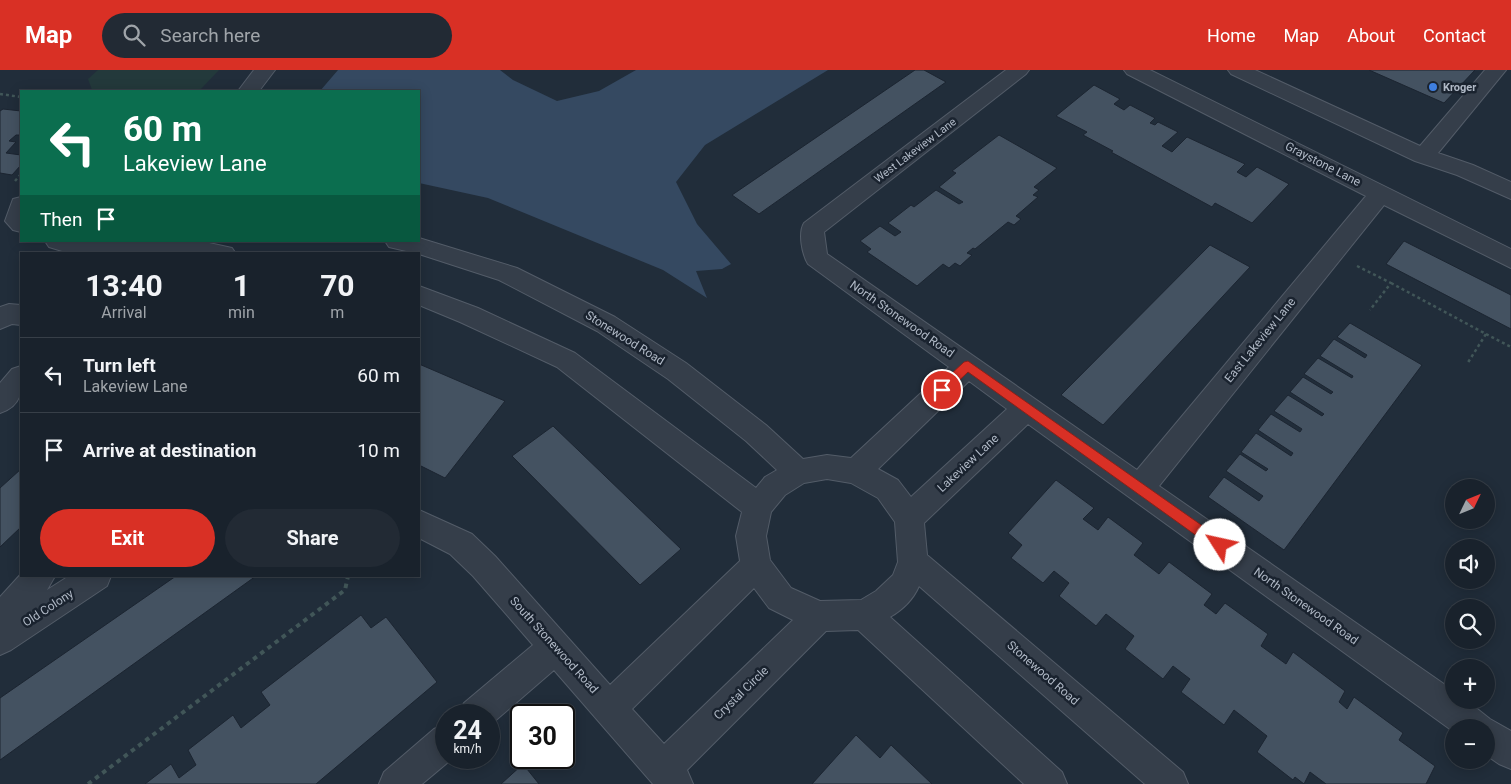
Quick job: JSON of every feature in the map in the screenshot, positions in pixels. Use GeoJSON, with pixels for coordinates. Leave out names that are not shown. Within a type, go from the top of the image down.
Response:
{"type":"FeatureCollection","features":[{"type":"Feature","properties":{"kind":"street"},"geometry":{"type":"LineString","coordinates":[[249,90],[265,70]]}},
{"type":"Feature","properties":{"kind":"street","name":"West Lakeview Lane"},"geometry":{"type":"LineString","coordinates":[[812,229],[1019,70]]}},
{"type":"Feature","properties":{"kind":"street","name":"Graystone Lane"},"geometry":{"type":"LineString","coordinates":[[1134,70],[1511,259]]}},
{"type":"Feature","properties":{"kind":"street"},"geometry":{"type":"LineString","coordinates":[[1238,70],[1423,156],[1465,170],[1511,191]]}},
{"type":"Feature","properties":{"kind":"street"},"geometry":{"type":"LineString","coordinates":[[1423,156],[1496,70]]}},
{"type":"Feature","properties":{"kind":"street","name":"East Lakeview Lane"},"geometry":{"type":"LineString","coordinates":[[1140,488],[1381,193]]}},
{"type":"Feature","properties":{"kind":"street"},"geometry":{"type":"LineString","coordinates":[[20,209],[17,221],[20,223]]}},
{"type":"Feature","properties":{"kind":"street","name":"North Stonewood Road"},"geometry":{"type":"LineString","coordinates":[[812,229],[816,258],[1464,719]]}},
{"type":"Feature","properties":{"kind":"street"},"geometry":{"type":"LineString","coordinates":[[61,242],[76,246],[126,247],[170,245],[212,252]]}},
{"type":"Feature","properties":{"kind":"street","name":"Stonewood Road"},"geometry":{"type":"LineString","coordinates":[[401,242],[434,250],[508,274],[606,324],[677,370],[756,433],[798,472]]}},
{"type":"Feature","properties":{"kind":"street"},"geometry":{"type":"LineString","coordinates":[[420,294],[566,360],[758,507]]}},
{"type":"Feature","properties":{"kind":"street"},"geometry":{"type":"LineString","coordinates":[[0,319],[9,314],[20,315]]}},
{"type":"Feature","properties":{"kind":"street"},"geometry":{"type":"LineString","coordinates":[[856,471],[968,366]]}},
{"type":"Feature","properties":{"kind":"street"},"geometry":{"type":"LineString","coordinates":[[1,401],[20,378]]}},
{"type":"Feature","properties":{"kind":"street","name":"Lakeview Lane"},"geometry":{"type":"LineString","coordinates":[[909,518],[1026,407]]}},
{"type":"Feature","properties":{"kind":"street"},"geometry":{"type":"LineString","coordinates":[[827,467],[856,471],[888,489],[909,518],[913,562],[904,585],[887,602],[864,614],[819,616],[780,598],[756,566],[750,536],[758,507],[775,486],[798,472],[827,467]]}},
{"type":"Feature","properties":{"kind":"street","name":"South Stonewood Road"},"geometry":{"type":"LineString","coordinates":[[420,524],[460,544],[484,566],[670,776]]}},
{"type":"Feature","properties":{"kind":"street","name":"Stonewood Road"},"geometry":{"type":"LineString","coordinates":[[913,562],[1171,784]]}},
{"type":"Feature","properties":{"kind":"street"},"geometry":{"type":"LineString","coordinates":[[610,708],[756,566]]}},
{"type":"Feature","properties":{"kind":"street"},"geometry":{"type":"LineString","coordinates":[[0,620],[39,577]]}},
{"type":"Feature","properties":{"kind":"street","name":"Old Colony"},"geometry":{"type":"LineString","coordinates":[[0,640],[94,577]]}},
{"type":"Feature","properties":{"kind":"street"},"geometry":{"type":"LineString","coordinates":[[864,614],[1050,784]]}},
{"type":"Feature","properties":{"kind":"street","name":"Crystal Circle"},"geometry":{"type":"LineString","coordinates":[[670,776],[819,616]]}},
{"type":"Feature","properties":{"kind":"street"},"geometry":{"type":"LineString","coordinates":[[489,704],[555,648]]}},
{"type":"Feature","properties":{"kind":"street"},"geometry":{"type":"LineString","coordinates":[[1495,740],[1511,752]]}},
{"type":"Feature","properties":{"kind":"street"},"geometry":{"type":"LineString","coordinates":[[396,784],[435,750]]}},
{"type":"Feature","properties":{"kind":"path"},"geometry":{"type":"LineString","coordinates":[[0,94],[20,97]]}},
{"type":"Feature","properties":{"kind":"path"},"geometry":{"type":"LineString","coordinates":[[1331,254],[1391,283],[1511,347]]}},
{"type":"Feature","properties":{"kind":"path"},"geometry":{"type":"LineString","coordinates":[[1370,310],[1391,283]]}},
{"type":"Feature","properties":{"kind":"path"},"geometry":{"type":"LineString","coordinates":[[1467,364],[1486,334]]}},
{"type":"Feature","properties":{"kind":"path"},"geometry":{"type":"LineString","coordinates":[[88,784],[344,590],[348,577]]}},
{"type":"Feature","properties":{"kind":"green space"},"geometry":{"type":"Polygon","coordinates":[[[98,70],[219,70],[200,90],[92,90],[88,79],[98,70]]]}},
{"type":"Feature","properties":{"kind":"water"},"geometry":{"type":"Polygon","coordinates":[[[338,70],[500,70],[513,80],[557,101],[599,91],[636,70],[828,70],[705,145],[676,182],[697,224],[731,264],[722,269],[696,271],[707,298],[663,270],[488,198],[420,183],[420,90],[321,90],[338,70]]]}},
{"type":"Feature","properties":{"kind":"building"},"geometry":{"type":"Polygon","coordinates":[[[915,70],[924,70],[946,82],[759,214],[732,195],[915,70]]]}},
{"type":"Feature","properties":{"kind":"building","name":"Kroger"},"geometry":{"type":"Polygon","coordinates":[[[1369,70],[1475,70],[1444,103],[1369,70]]]}},
{"type":"Feature","properties":{"kind":"building"},"geometry":{"type":"Polygon","coordinates":[[[1094,85],[1120,99],[1114,104],[1124,110],[1130,105],[1155,118],[1150,123],[1155,125],[1158,122],[1178,132],[1162,146],[1172,152],[1187,137],[1245,164],[1237,172],[1246,177],[1257,167],[1289,184],[1252,223],[1215,203],[1212,207],[1111,152],[1113,151],[1083,135],[1087,132],[1056,116],[1094,85]]]}},
{"type":"Feature","properties":{"kind":"building"},"geometry":{"type":"Polygon","coordinates":[[[3,109],[20,111],[20,135],[16,135],[9,141],[16,142],[6,153],[20,155],[20,166],[12,175],[0,173],[0,111],[3,109]]]}},
{"type":"Feature","properties":{"kind":"building"},"geometry":{"type":"Polygon","coordinates":[[[999,135],[1057,168],[1034,187],[1039,190],[1033,195],[1038,197],[1016,216],[1021,219],[1014,225],[1008,222],[975,249],[973,248],[967,253],[972,255],[960,266],[955,263],[949,268],[943,264],[917,286],[867,252],[871,249],[860,241],[880,226],[895,236],[901,232],[888,223],[911,205],[914,207],[936,190],[959,204],[963,202],[939,187],[956,173],[952,171],[999,135]]]}},
{"type":"Feature","properties":{"kind":"building"},"geometry":{"type":"Polygon","coordinates":[[[1404,241],[1511,295],[1511,329],[1386,264],[1404,241]]]}},
{"type":"Feature","properties":{"kind":"building"},"geometry":{"type":"Polygon","coordinates":[[[1210,245],[1250,267],[1103,425],[1061,395],[1210,245]]]}},
{"type":"Feature","properties":{"kind":"building"},"geometry":{"type":"Polygon","coordinates":[[[1350,323],[1422,365],[1284,550],[1208,497],[1224,477],[1259,501],[1263,496],[1226,471],[1240,454],[1266,471],[1268,469],[1241,452],[1256,433],[1291,456],[1293,453],[1258,430],[1271,414],[1300,432],[1302,429],[1274,411],[1288,395],[1322,416],[1324,414],[1290,392],[1303,377],[1331,394],[1333,392],[1304,374],[1318,358],[1352,378],[1353,376],[1320,356],[1334,339],[1365,358],[1367,355],[1337,337],[1350,323]]]}},
{"type":"Feature","properties":{"kind":"building"},"geometry":{"type":"Polygon","coordinates":[[[420,364],[505,401],[445,478],[420,466],[420,364]]]}},
{"type":"Feature","properties":{"kind":"building"},"geometry":{"type":"Polygon","coordinates":[[[553,426],[681,549],[640,585],[512,456],[553,426]]]}},
{"type":"Feature","properties":{"kind":"building"},"geometry":{"type":"Polygon","coordinates":[[[20,470],[20,528],[0,547],[0,488],[20,470]]]}},
{"type":"Feature","properties":{"kind":"building"},"geometry":{"type":"Polygon","coordinates":[[[1056,480],[1094,508],[1083,519],[1098,530],[1108,517],[1143,543],[1134,555],[1159,574],[1169,562],[1212,594],[1204,605],[1216,614],[1225,603],[1268,634],[1261,646],[1286,664],[1293,652],[1345,691],[1339,702],[1347,709],[1354,697],[1403,733],[1399,740],[1435,766],[1426,784],[1326,784],[1310,772],[1304,784],[1295,777],[1293,780],[1257,752],[1267,736],[1234,710],[1224,725],[1181,692],[1190,679],[1173,666],[1163,679],[1125,649],[1134,636],[1106,614],[1096,626],[1059,596],[1069,583],[1054,571],[1043,583],[1011,558],[1022,545],[1008,533],[1056,480]]]}},
{"type":"Feature","properties":{"kind":"building"},"geometry":{"type":"Polygon","coordinates":[[[175,577],[255,577],[0,760],[0,698],[175,577]]]}},
{"type":"Feature","properties":{"kind":"building"},"geometry":{"type":"Polygon","coordinates":[[[361,615],[371,628],[386,617],[437,682],[316,784],[145,784],[171,764],[179,778],[196,765],[188,750],[233,715],[241,728],[270,705],[261,692],[361,615]]]}},
{"type":"Feature","properties":{"kind":"building"},"geometry":{"type":"Polygon","coordinates":[[[856,735],[880,758],[891,745],[932,784],[812,784],[856,735]]]}},
{"type":"Feature","properties":{"kind":"building"},"geometry":{"type":"Polygon","coordinates":[[[518,769],[527,769],[539,784],[501,784],[518,769]]]}},
{"type":"Feature","properties":{"kind":"place","name":"Kroger"},"geometry":{"type":"Point","coordinates":[1433,87]}},
{"type":"Feature","properties":{"kind":"route"},"geometry":{"type":"LineString","coordinates":[[942,390],[968,366],[1220,545]]}}]}
